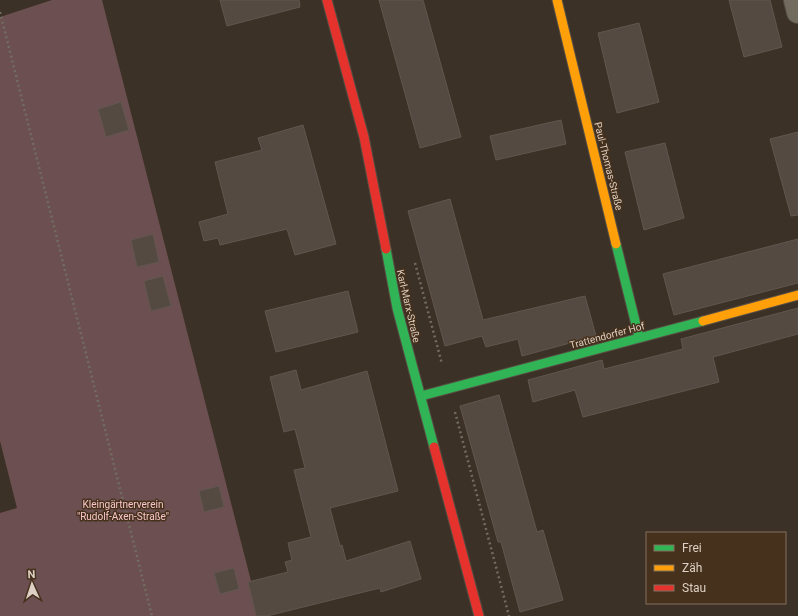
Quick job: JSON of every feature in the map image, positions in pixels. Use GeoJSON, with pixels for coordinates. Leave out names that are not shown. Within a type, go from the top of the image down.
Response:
{"type":"FeatureCollection","features":[{"type":"Feature","properties":{"kind":"street","name":"Karl-Marx-Straße"},"geometry":{"type":"LineString","coordinates":[[327,0],[364,137],[397,308],[480,616]]}},
{"type":"Feature","properties":{"kind":"street","name":"Paul-Thomas-Straße"},"geometry":{"type":"LineString","coordinates":[[556,0],[640,338]]}},
{"type":"Feature","properties":{"kind":"street"},"geometry":{"type":"LineString","coordinates":[[795,0],[798,12]]}},
{"type":"Feature","properties":{"kind":"street","name":"Trattendorfer Hof"},"geometry":{"type":"LineString","coordinates":[[421,396],[449,390],[798,295]]}},
{"type":"Feature","properties":{"kind":"path"},"geometry":{"type":"LineString","coordinates":[[0,12],[152,616]]}},
{"type":"Feature","properties":{"kind":"path"},"geometry":{"type":"LineString","coordinates":[[414,260],[510,616]]}},
{"type":"Feature","properties":{"kind":"green space","name":"Kleingärtnerverein \"Rudolf-Axen-Straße\""},"geometry":{"type":"Polygon","coordinates":[[[52,0],[102,0],[260,616],[0,616],[0,513],[17,508],[0,441],[0,17],[52,0]]]}},
{"type":"Feature","properties":{"kind":"building"},"geometry":{"type":"Polygon","coordinates":[[[220,0],[299,0],[300,7],[227,26],[220,0]]]}},
{"type":"Feature","properties":{"kind":"building"},"geometry":{"type":"Polygon","coordinates":[[[379,0],[423,0],[461,137],[420,148],[379,0]]]}},
{"type":"Feature","properties":{"kind":"building"},"geometry":{"type":"Polygon","coordinates":[[[729,0],[770,0],[782,47],[744,57],[729,0]]]}},
{"type":"Feature","properties":{"kind":"building"},"geometry":{"type":"Polygon","coordinates":[[[639,23],[659,102],[617,113],[598,33],[639,23]]]}},
{"type":"Feature","properties":{"kind":"building"},"geometry":{"type":"Polygon","coordinates":[[[121,102],[129,130],[106,137],[98,109],[121,102]]]}},
{"type":"Feature","properties":{"kind":"building"},"geometry":{"type":"Polygon","coordinates":[[[561,120],[566,144],[496,160],[490,136],[561,120]]]}},
{"type":"Feature","properties":{"kind":"building"},"geometry":{"type":"Polygon","coordinates":[[[303,125],[336,244],[295,255],[287,229],[220,245],[218,238],[204,241],[199,222],[228,214],[215,162],[262,150],[258,138],[303,125]]]}},
{"type":"Feature","properties":{"kind":"building"},"geometry":{"type":"Polygon","coordinates":[[[798,132],[798,215],[791,216],[770,139],[798,132]]]}},
{"type":"Feature","properties":{"kind":"building"},"geometry":{"type":"Polygon","coordinates":[[[665,143],[684,218],[644,230],[625,152],[665,143]]]}},
{"type":"Feature","properties":{"kind":"building"},"geometry":{"type":"Polygon","coordinates":[[[450,199],[483,320],[585,296],[596,336],[522,356],[518,339],[486,347],[482,336],[445,346],[408,211],[450,199]]]}},
{"type":"Feature","properties":{"kind":"building"},"geometry":{"type":"Polygon","coordinates":[[[153,234],[159,262],[137,267],[131,240],[153,234]]]}},
{"type":"Feature","properties":{"kind":"building"},"geometry":{"type":"Polygon","coordinates":[[[798,239],[798,283],[674,315],[663,274],[798,239]]]}},
{"type":"Feature","properties":{"kind":"building"},"geometry":{"type":"Polygon","coordinates":[[[163,276],[171,306],[151,311],[144,281],[163,276]]]}},
{"type":"Feature","properties":{"kind":"building"},"geometry":{"type":"Polygon","coordinates":[[[348,291],[358,332],[276,352],[265,311],[348,291]]]}},
{"type":"Feature","properties":{"kind":"building"},"geometry":{"type":"Polygon","coordinates":[[[798,308],[798,334],[713,357],[719,382],[583,417],[575,390],[533,402],[528,380],[602,360],[604,369],[683,349],[681,339],[798,308]]]}},
{"type":"Feature","properties":{"kind":"building"},"geometry":{"type":"Polygon","coordinates":[[[296,370],[301,390],[367,371],[398,491],[330,508],[340,546],[342,545],[346,561],[410,541],[421,579],[381,592],[380,588],[267,616],[256,616],[248,582],[288,572],[285,562],[292,560],[288,543],[311,537],[294,470],[305,468],[295,429],[284,432],[270,377],[296,370]]]}},
{"type":"Feature","properties":{"kind":"building"},"geometry":{"type":"Polygon","coordinates":[[[499,395],[537,532],[543,530],[563,600],[520,612],[501,542],[498,542],[460,406],[499,395]]]}},
{"type":"Feature","properties":{"kind":"building"},"geometry":{"type":"Polygon","coordinates":[[[219,486],[224,507],[204,512],[199,491],[219,486]]]}},
{"type":"Feature","properties":{"kind":"building"},"geometry":{"type":"Polygon","coordinates":[[[234,568],[239,589],[220,594],[214,573],[234,568]]]}},
{"type":"Feature","properties":{"kind":"traffic: fast"},"geometry":{"type":"LineString","coordinates":[[616,244],[639,337]]}},
{"type":"Feature","properties":{"kind":"traffic: fast"},"geometry":{"type":"LineString","coordinates":[[386,249],[397,308],[434,447]]}},
{"type":"Feature","properties":{"kind":"traffic: fast"},"geometry":{"type":"LineString","coordinates":[[421,396],[703,321]]}},
{"type":"Feature","properties":{"kind":"traffic: slow"},"geometry":{"type":"LineString","coordinates":[[557,0],[616,244]]}},
{"type":"Feature","properties":{"kind":"traffic: slow"},"geometry":{"type":"LineString","coordinates":[[703,321],[798,295]]}},
{"type":"Feature","properties":{"kind":"traffic: jam"},"geometry":{"type":"LineString","coordinates":[[327,0],[364,137],[386,249]]}},
{"type":"Feature","properties":{"kind":"traffic: jam"},"geometry":{"type":"LineString","coordinates":[[434,447],[479,616]]}}]}
